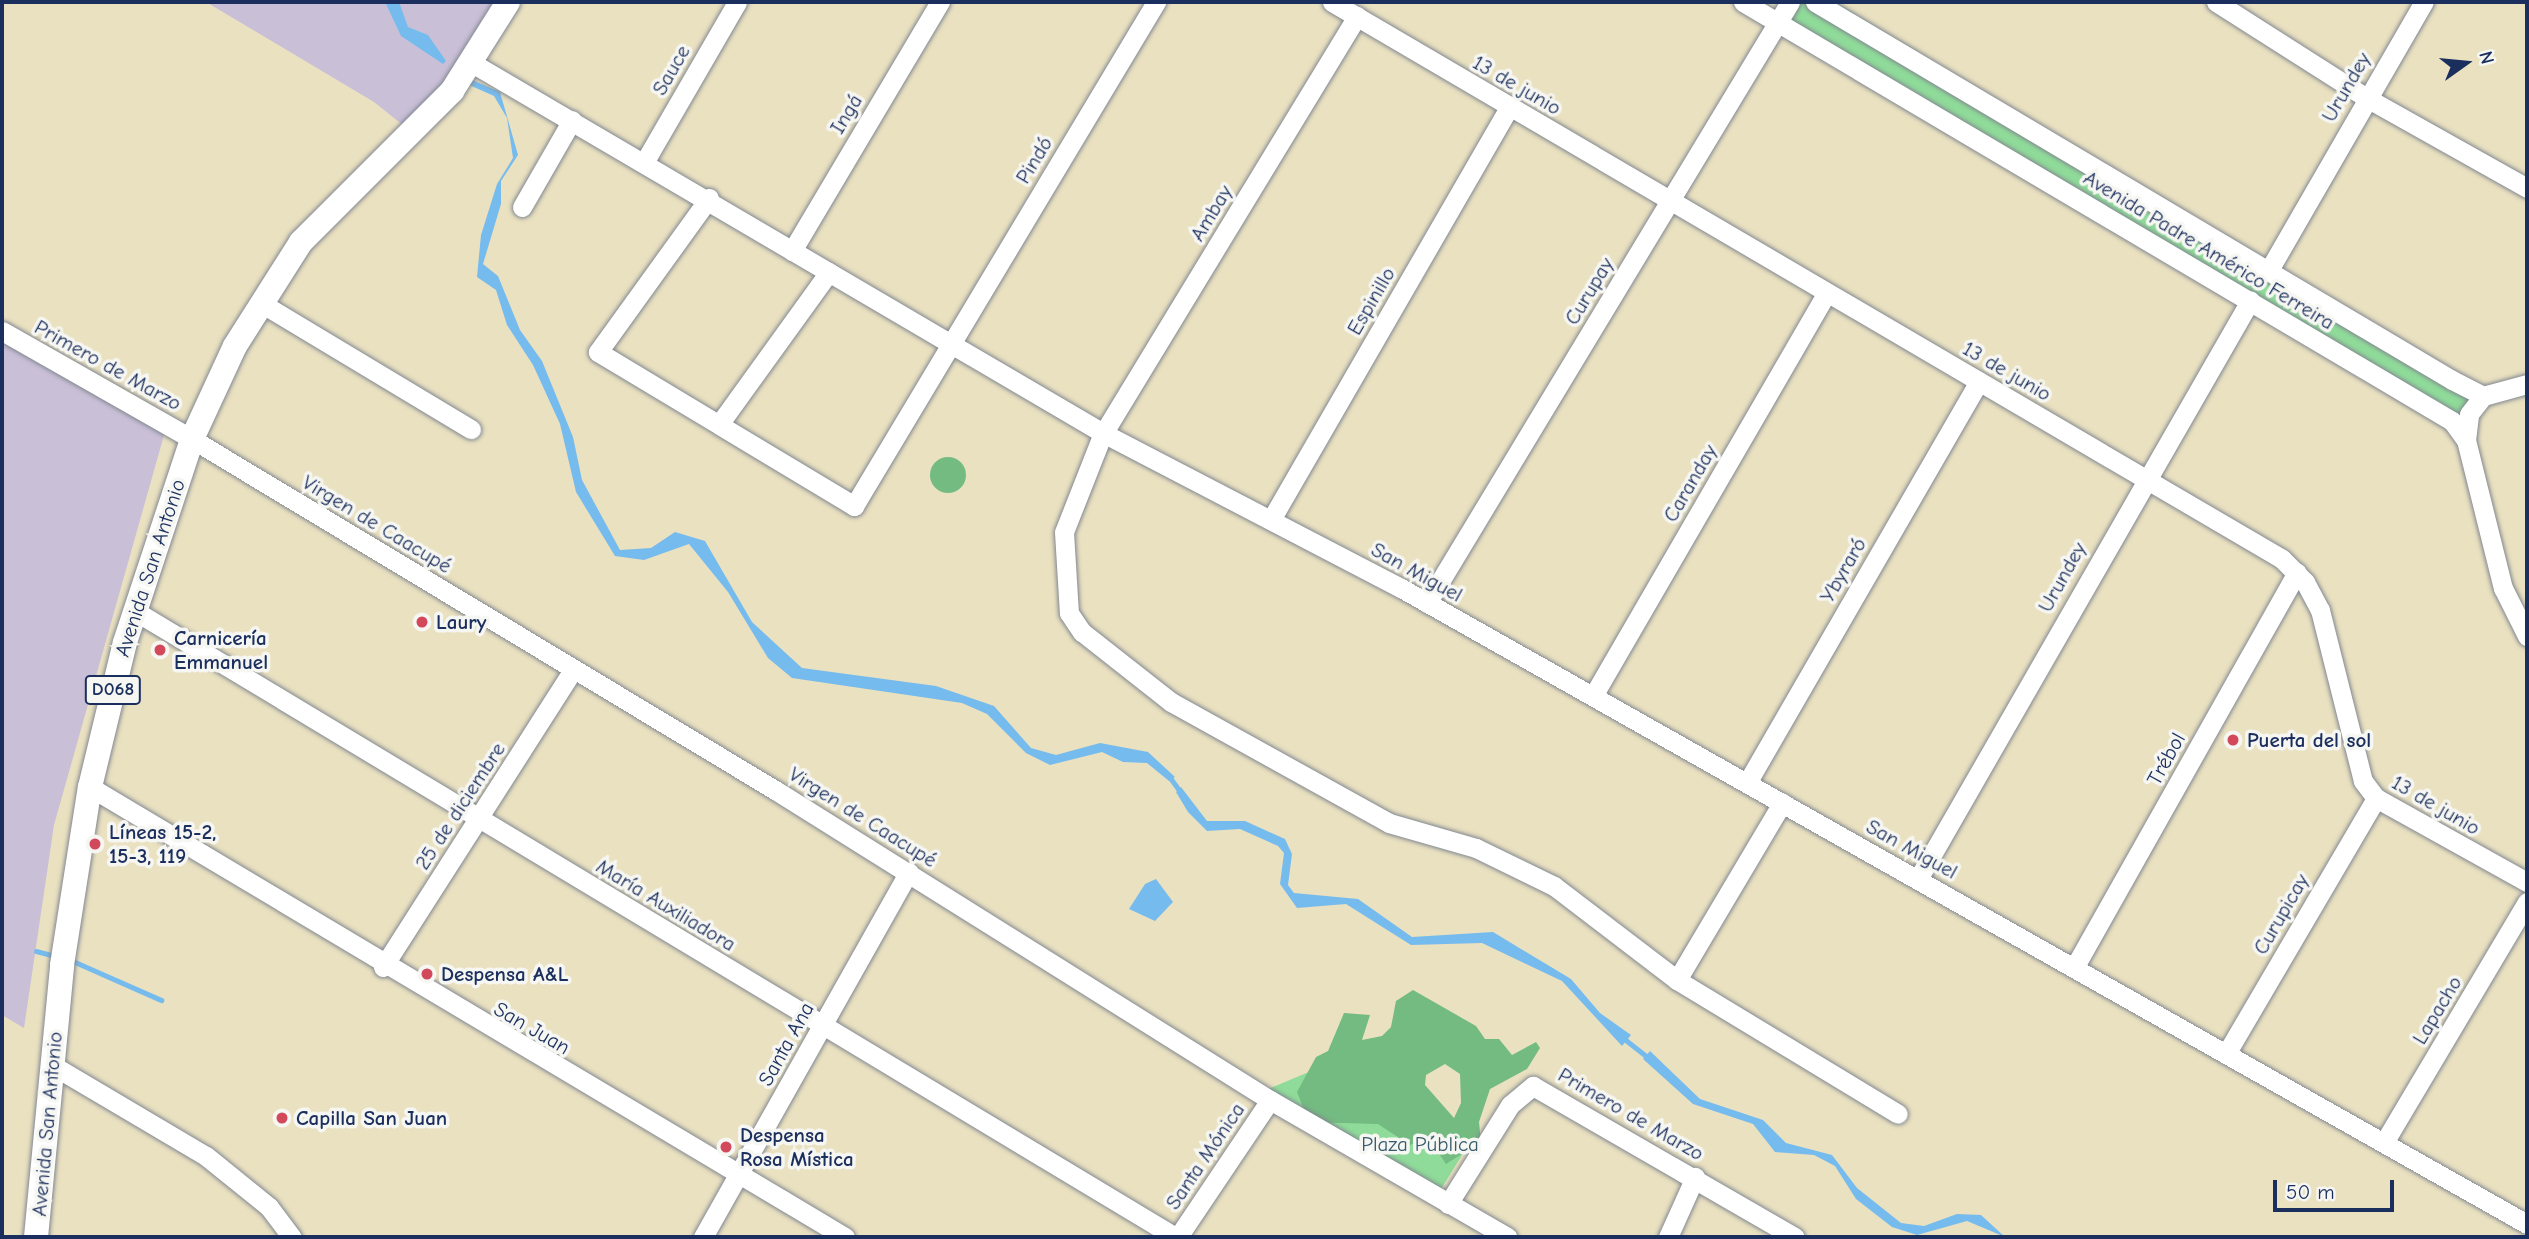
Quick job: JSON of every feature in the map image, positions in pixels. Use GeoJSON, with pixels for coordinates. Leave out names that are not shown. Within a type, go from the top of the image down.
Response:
{"type":"FeatureCollection","features":[{"type":"Feature","properties":{"kind":"main road","name":"Avenida San Antonio"},"geometry":{"type":"LineString","coordinates":[[36,1237],[63,957],[90,787],[135,611],[192,439],[261,303],[333,206],[414,134],[463,76],[508,2]]}},
{"type":"Feature","properties":{"kind":"street","name":"Sauce"},"geometry":{"type":"LineString","coordinates":[[645,161],[737,2]]}},
{"type":"Feature","properties":{"kind":"street","name":"Ingá"},"geometry":{"type":"LineString","coordinates":[[792,251],[940,2]]}},
{"type":"Feature","properties":{"kind":"street","name":"Pindó"},"geometry":{"type":"LineString","coordinates":[[720,423],[855,506],[951,341],[1156,2]]}},
{"type":"Feature","properties":{"kind":"street","name":"13 de junio"},"geometry":{"type":"LineString","coordinates":[[1332,2],[2144,478],[2297,572],[2319,610],[2356,767],[2376,798],[2527,882]]}},
{"type":"Feature","properties":{"kind":"street","name":"Avenida Padre Américo Ferreira"},"geometry":{"type":"LineString","coordinates":[[1743,2],[2452,421],[2466,440],[2503,588],[2527,636]]}},
{"type":"Feature","properties":{"kind":"street","name":"Curupay"},"geometry":{"type":"LineString","coordinates":[[1427,603],[1790,2]]}},
{"type":"Feature","properties":{"kind":"street","name":"Avenida Padre Américo Ferreira"},"geometry":{"type":"LineString","coordinates":[[1815,2],[2483,396]]}},
{"type":"Feature","properties":{"kind":"street"},"geometry":{"type":"LineString","coordinates":[[2216,2],[2365,97],[2527,188]]}},
{"type":"Feature","properties":{"kind":"street","name":"Urundey"},"geometry":{"type":"LineString","coordinates":[[2269,270],[2365,97],[2424,2]]}},
{"type":"Feature","properties":{"kind":"street","name":"Ambay"},"geometry":{"type":"LineString","coordinates":[[1357,16],[1104,433],[1065,532],[1064,591],[1082,632],[1171,702],[1389,823],[1476,848],[1554,886],[1677,980],[1898,1114]]}},
{"type":"Feature","properties":{"kind":"street","name":"San Miguel"},"geometry":{"type":"LineString","coordinates":[[463,76],[572,120],[709,198],[792,251],[951,341],[1104,433],[1272,518],[1427,603],[2385,1141],[2527,1224]]}},
{"type":"Feature","properties":{"kind":"street","name":"Espinillo"},"geometry":{"type":"LineString","coordinates":[[1272,518],[1509,107]]}},
{"type":"Feature","properties":{"kind":"street"},"geometry":{"type":"LineString","coordinates":[[522,207],[572,120]]}},
{"type":"Feature","properties":{"kind":"street"},"geometry":{"type":"LineString","coordinates":[[709,198],[598,352],[720,423],[829,272]]}},
{"type":"Feature","properties":{"kind":"street","name":"Caranday"},"geometry":{"type":"LineString","coordinates":[[1593,696],[1827,293]]}},
{"type":"Feature","properties":{"kind":"street","name":"Urundey"},"geometry":{"type":"LineString","coordinates":[[1918,879],[2144,478],[2249,301]]}},
{"type":"Feature","properties":{"kind":"street"},"geometry":{"type":"LineString","coordinates":[[261,303],[471,429]]}},
{"type":"Feature","properties":{"kind":"street","name":"Primero de Marzo"},"geometry":{"type":"LineString","coordinates":[[2,331],[192,439]]}},
{"type":"Feature","properties":{"kind":"street","name":"Ybyraró"},"geometry":{"type":"LineString","coordinates":[[1747,783],[1979,381]]}},
{"type":"Feature","properties":{"kind":"street"},"geometry":{"type":"LineString","coordinates":[[2466,440],[2469,414],[2483,396],[2527,384]]}},
{"type":"Feature","properties":{"kind":"street","name":"Virgen de Caacupé"},"geometry":{"type":"LineString","coordinates":[[192,439],[909,872],[1269,1100],[1507,1237]]}},
{"type":"Feature","properties":{"kind":"street","name":"Trébol"},"geometry":{"type":"LineString","coordinates":[[2074,968],[2297,572]]}},
{"type":"Feature","properties":{"kind":"street","name":"María Auxiliadora"},"geometry":{"type":"LineString","coordinates":[[135,611],[1177,1237]]}},
{"type":"Feature","properties":{"kind":"street","name":"25 de diciembre"},"geometry":{"type":"LineString","coordinates":[[383,967],[573,670]]}},
{"type":"Feature","properties":{"kind":"street","name":"San Juan"},"geometry":{"type":"LineString","coordinates":[[90,787],[383,967],[845,1237]]}},
{"type":"Feature","properties":{"kind":"street","name":"Curupicay"},"geometry":{"type":"LineString","coordinates":[[2226,1054],[2376,798]]}},
{"type":"Feature","properties":{"kind":"street"},"geometry":{"type":"LineString","coordinates":[[1677,980],[1782,803]]}},
{"type":"Feature","properties":{"kind":"street","name":"Santa Ana"},"geometry":{"type":"LineString","coordinates":[[704,1237],[909,872]]}},
{"type":"Feature","properties":{"kind":"street","name":"Lapacho"},"geometry":{"type":"LineString","coordinates":[[2385,1141],[2527,902]]}},
{"type":"Feature","properties":{"kind":"street"},"geometry":{"type":"LineString","coordinates":[[52,1065],[206,1156],[269,1207],[292,1237]]}},
{"type":"Feature","properties":{"kind":"street","name":"Primero de Marzo"},"geometry":{"type":"LineString","coordinates":[[1448,1204],[1510,1105],[1533,1086],[1795,1237]]}},
{"type":"Feature","properties":{"kind":"street","name":"Santa Mónica"},"geometry":{"type":"LineString","coordinates":[[1177,1237],[1269,1100]]}},
{"type":"Feature","properties":{"kind":"street"},"geometry":{"type":"LineString","coordinates":[[1668,1237],[1695,1177]]}},
{"type":"Feature","properties":{"kind":"shaded area"},"geometry":{"type":"Polygon","coordinates":[[[206,2],[501,2],[414,134],[374,102],[206,2]]]}},
{"type":"Feature","properties":{"kind":"shaded area"},"geometry":{"type":"Polygon","coordinates":[[[2,336],[166,428],[54,825],[24,1028],[2,1015],[2,336]]]}},
{"type":"Feature","properties":{"kind":"green space"},"geometry":{"type":"Polygon","coordinates":[[[1789,2],[1835,2],[2470,386],[2474,390],[2460,419],[1790,22],[1789,2]]]}},
{"type":"Feature","properties":{"kind":"green space"},"geometry":{"type":"Polygon","coordinates":[[[948,457],[961,462],[966,475],[961,488],[948,493],[935,488],[930,475],[935,462],[948,457]]]}},
{"type":"Feature","properties":{"kind":"green space"},"geometry":{"type":"Polygon","coordinates":[[[1413,990],[1476,1026],[1485,1039],[1499,1039],[1512,1055],[1536,1042],[1540,1048],[1527,1069],[1490,1089],[1479,1122],[1481,1142],[1446,1164],[1428,1137],[1410,1145],[1378,1124],[1309,1122],[1297,1092],[1316,1057],[1328,1051],[1344,1013],[1370,1015],[1362,1040],[1382,1036],[1391,1027],[1396,1001],[1413,990]],[[1445,1064],[1426,1075],[1425,1085],[1454,1118],[1461,1103],[1460,1074],[1445,1064]]]}},
{"type":"Feature","properties":{"kind":"green space","name":"Plaza Pública"},"geometry":{"type":"Polygon","coordinates":[[[1340,1059],[1473,1137],[1438,1194],[1268,1089],[1340,1059]]]}},
{"type":"Feature","properties":{"kind":"water"},"geometry":{"type":"Polygon","coordinates":[[[385,2],[399,2],[408,27],[428,35],[446,61],[443,64],[401,36],[385,2]]]}},
{"type":"Feature","properties":{"kind":"water"},"geometry":{"type":"Polygon","coordinates":[[[470,79],[500,92],[518,155],[501,181],[501,204],[483,264],[498,276],[520,330],[542,361],[573,437],[582,480],[620,550],[651,548],[675,532],[705,541],[752,622],[802,668],[936,686],[994,706],[1031,748],[1056,755],[1100,743],[1148,752],[1175,777],[1169,781],[1147,763],[1123,762],[1102,752],[1050,765],[1026,753],[987,714],[962,703],[792,678],[768,658],[728,592],[689,544],[644,560],[615,556],[576,492],[560,424],[533,365],[507,325],[496,290],[477,277],[481,235],[497,184],[513,158],[507,118],[494,96],[467,84],[470,79]]]}},
{"type":"Feature","properties":{"kind":"water"},"geometry":{"type":"Polygon","coordinates":[[[1181,787],[1207,821],[1245,821],[1285,839],[1292,854],[1288,885],[1294,893],[1358,899],[1412,937],[1493,932],[1571,979],[1600,1013],[1631,1035],[1622,1046],[1562,981],[1482,943],[1411,945],[1346,904],[1297,908],[1280,884],[1284,853],[1278,846],[1240,829],[1207,831],[1188,812],[1176,792],[1181,787]]]}},
{"type":"Feature","properties":{"kind":"water"},"geometry":{"type":"Polygon","coordinates":[[[1156,879],[1173,902],[1155,921],[1129,909],[1145,884],[1156,879]]]}},
{"type":"Feature","properties":{"kind":"water"},"geometry":{"type":"Polygon","coordinates":[[[1650,1051],[1700,1099],[1763,1120],[1786,1143],[1832,1155],[1857,1188],[1901,1223],[1924,1226],[1957,1214],[1981,1215],[2005,1237],[1967,1221],[1917,1235],[1892,1227],[1856,1199],[1835,1166],[1814,1155],[1775,1152],[1753,1124],[1693,1104],[1643,1059],[1650,1051]]]}},
{"type":"Feature","properties":{"kind":"waterway"},"geometry":{"type":"LineString","coordinates":[[1168,775],[1183,796]]}},
{"type":"Feature","properties":{"kind":"waterway"},"geometry":{"type":"LineString","coordinates":[[36,951],[55,956]]}},
{"type":"Feature","properties":{"kind":"waterway"},"geometry":{"type":"LineString","coordinates":[[68,959],[161,1000]]}},
{"type":"Feature","properties":{"kind":"waterway"},"geometry":{"type":"LineString","coordinates":[[1623,1038],[1651,1060]]}},
{"type":"Feature","properties":{"kind":"place","name":"Laury"},"geometry":{"type":"Point","coordinates":[422,622]}},
{"type":"Feature","properties":{"kind":"place","name":"Carnicería Emmanuel"},"geometry":{"type":"Point","coordinates":[160,650]}},
{"type":"Feature","properties":{"kind":"place","name":"Puerta del sol"},"geometry":{"type":"Point","coordinates":[2233,740]}},
{"type":"Feature","properties":{"kind":"place","name":"Líneas 15-2, 15-3, 119"},"geometry":{"type":"Point","coordinates":[95,844]}},
{"type":"Feature","properties":{"kind":"place","name":"Despensa A&L"},"geometry":{"type":"Point","coordinates":[427,974]}},
{"type":"Feature","properties":{"kind":"place","name":"Capilla San Juan"},"geometry":{"type":"Point","coordinates":[282,1118]}},
{"type":"Feature","properties":{"kind":"place","name":"Despensa Rosa Mística"},"geometry":{"type":"Point","coordinates":[726,1147]}}]}
